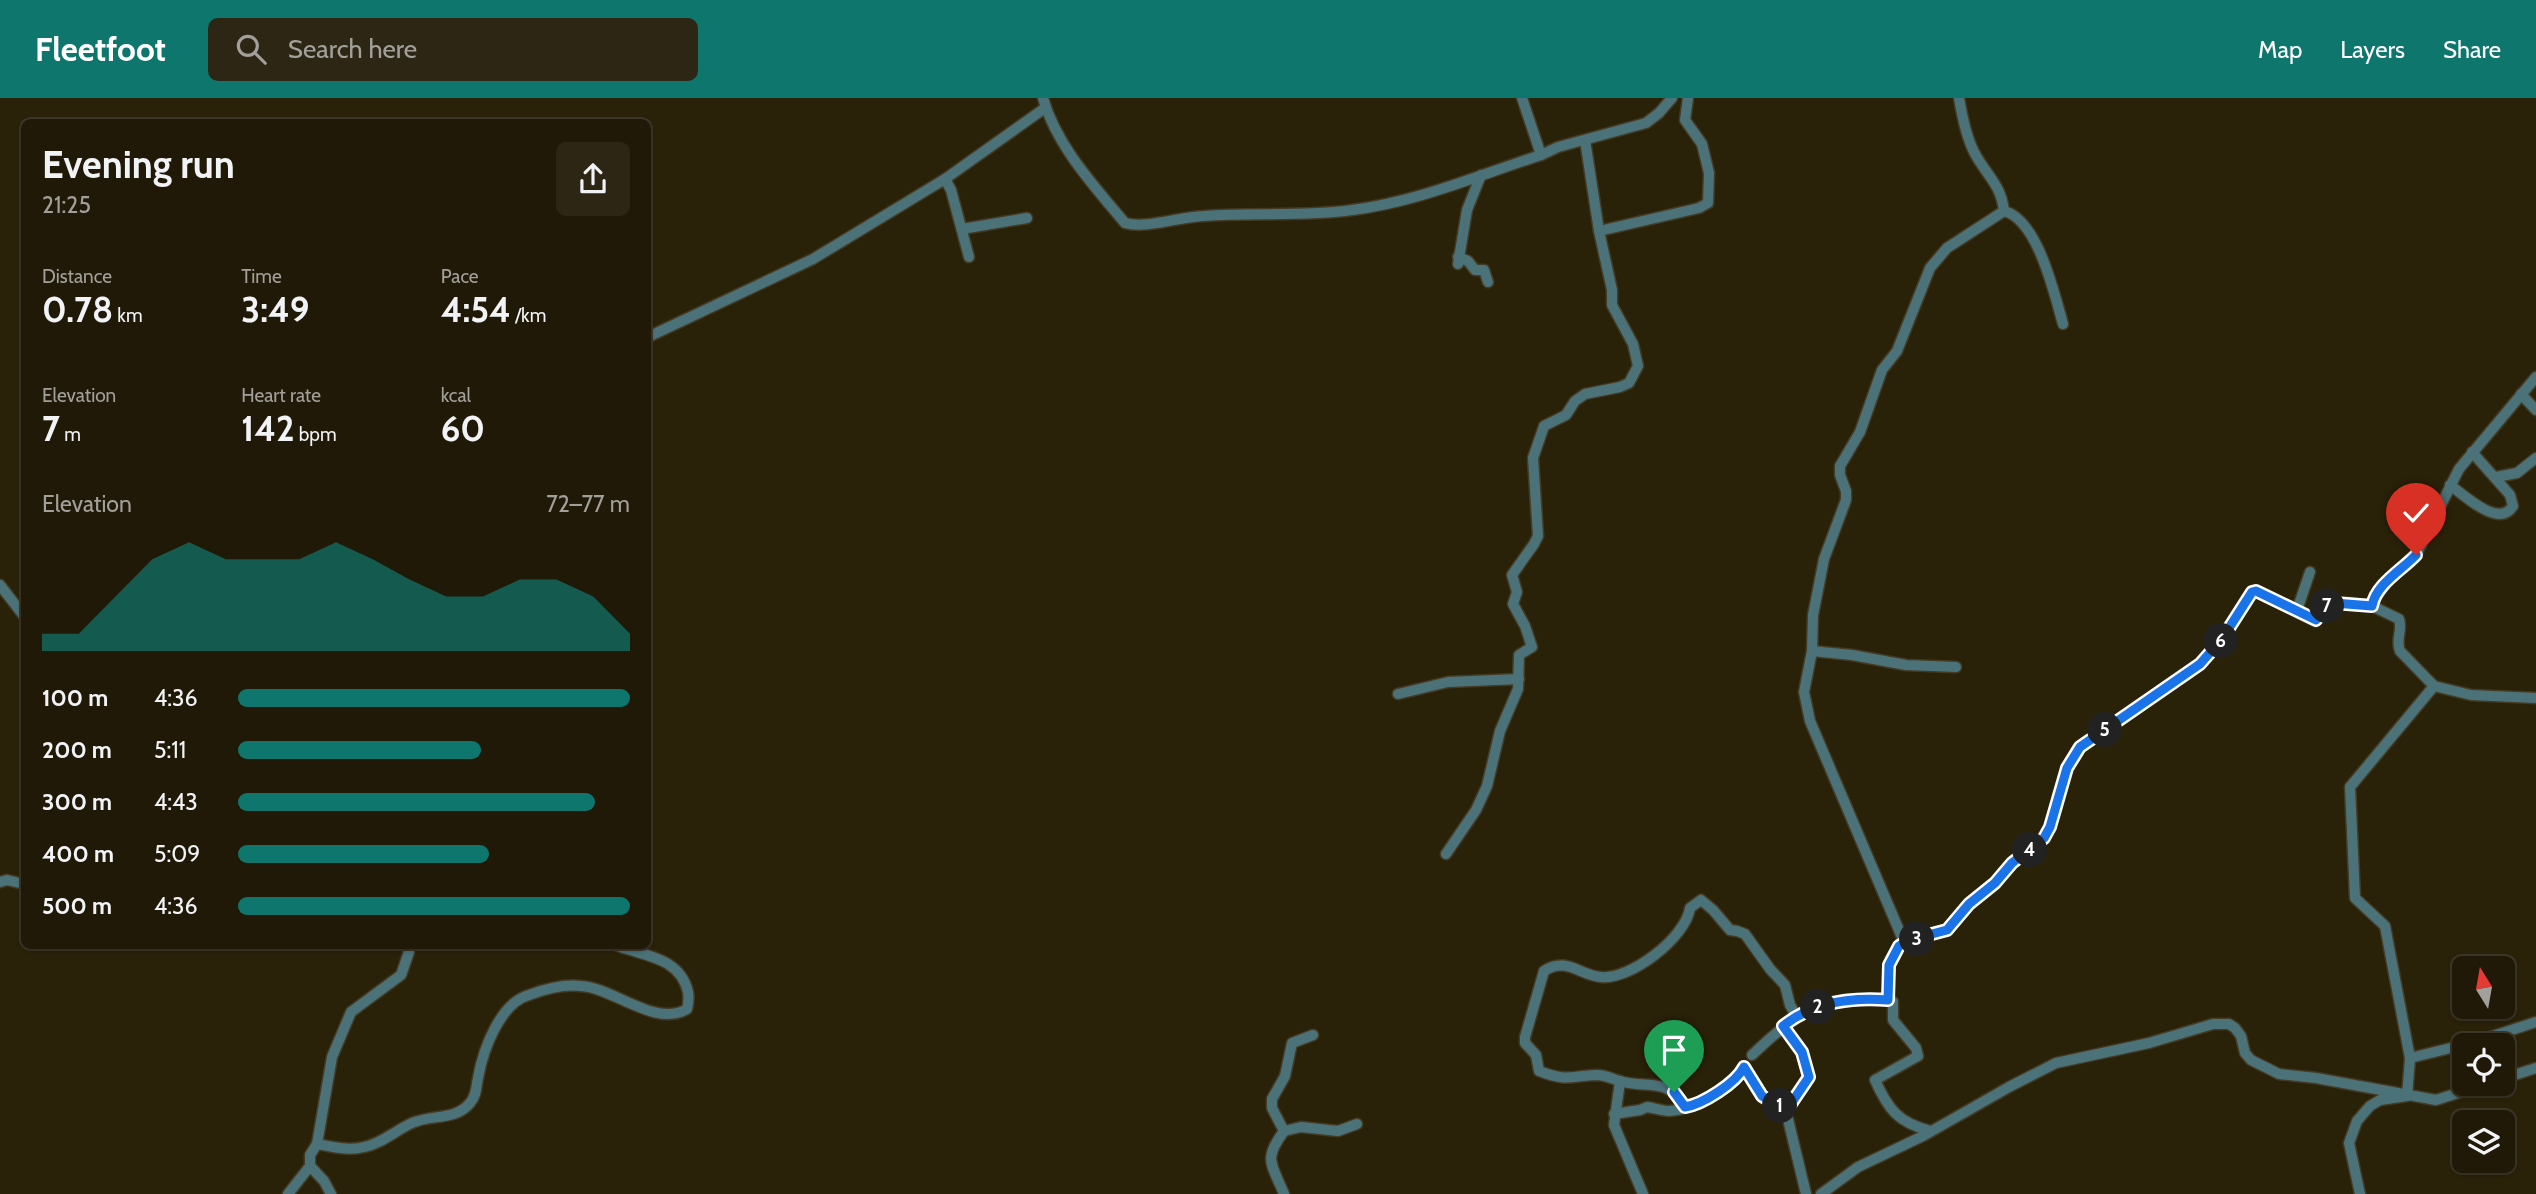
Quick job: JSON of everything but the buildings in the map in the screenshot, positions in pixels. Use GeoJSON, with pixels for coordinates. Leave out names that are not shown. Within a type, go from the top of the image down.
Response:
{"type":"FeatureCollection","features":[{"type":"Feature","properties":{"kind":"street"},"geometry":{"type":"LineString","coordinates":[[1522,98],[1541,155]]}},
{"type":"Feature","properties":{"kind":"street"},"geometry":{"type":"LineString","coordinates":[[651,336],[813,258],[945,179],[1044,103],[1071,154],[1101,195],[1125,223],[1138,227],[1180,218],[1353,210],[1416,197],[1558,148],[1646,123],[1672,98]]}},
{"type":"Feature","properties":{"kind":"street"},"geometry":{"type":"LineString","coordinates":[[1599,231],[1699,208],[1708,203],[1709,173],[1702,144],[1685,120],[1688,98]]}},
{"type":"Feature","properties":{"kind":"street"},"geometry":{"type":"LineString","coordinates":[[1959,98],[1974,151],[2001,192],[2004,211]]}},
{"type":"Feature","properties":{"kind":"street"},"geometry":{"type":"LineString","coordinates":[[1446,854],[1481,800],[1500,731],[1516,695],[1519,655],[1532,649],[1513,604],[1517,592],[1512,575],[1538,536],[1534,458],[1544,426],[1566,415],[1575,401],[1585,394],[1629,383],[1638,366],[1633,344],[1612,305],[1585,140]]}},
{"type":"Feature","properties":{"kind":"street"},"geometry":{"type":"LineString","coordinates":[[1481,175],[1467,209],[1458,260],[1468,261],[1475,270],[1484,270],[1489,282]]}},
{"type":"Feature","properties":{"kind":"street"},"geometry":{"type":"LineString","coordinates":[[945,179],[951,190],[970,257]]}},
{"type":"Feature","properties":{"kind":"street"},"geometry":{"type":"LineString","coordinates":[[2004,211],[2017,216],[2036,245],[2049,276],[2063,324]]}},
{"type":"Feature","properties":{"kind":"street"},"geometry":{"type":"LineString","coordinates":[[1904,942],[1807,712],[1805,678],[1812,651],[1813,615],[1821,570],[1846,500],[1840,466],[1860,432],[1880,373],[1897,351],[1925,278],[1936,258],[1972,230],[2004,211]]}},
{"type":"Feature","properties":{"kind":"street"},"geometry":{"type":"LineString","coordinates":[[962,229],[1027,218]]}},
{"type":"Feature","properties":{"kind":"street"},"geometry":{"type":"LineString","coordinates":[[2372,606],[2375,596],[2389,579],[2416,555],[2450,485],[2472,452],[2536,377]]}},
{"type":"Feature","properties":{"kind":"street"},"geometry":{"type":"LineString","coordinates":[[2521,394],[2536,410]]}},
{"type":"Feature","properties":{"kind":"street"},"geometry":{"type":"LineString","coordinates":[[2450,485],[2492,513],[2506,514],[2513,506],[2512,500],[2496,477],[2472,452]]}},
{"type":"Feature","properties":{"kind":"street"},"geometry":{"type":"LineString","coordinates":[[2496,477],[2517,473],[2536,458]]}},
{"type":"Feature","properties":{"kind":"street"},"geometry":{"type":"LineString","coordinates":[[2297,610],[2310,572]]}},
{"type":"Feature","properties":{"kind":"street"},"geometry":{"type":"LineString","coordinates":[[0,585],[21,612]]}},
{"type":"Feature","properties":{"kind":"street"},"geometry":{"type":"LineString","coordinates":[[1888,1000],[1889,965],[1894,952],[1904,942],[1947,930],[1969,904],[1995,883],[2012,863],[2044,838],[2050,827],[2067,768],[2080,747],[2200,664],[2222,639],[2252,592],[2256,591],[2316,620],[2328,605],[2334,603],[2372,606],[2399,619],[2400,651],[2434,687],[2471,695],[2536,698]]}},
{"type":"Feature","properties":{"kind":"street"},"geometry":{"type":"LineString","coordinates":[[1812,651],[1906,665],[1956,667]]}},
{"type":"Feature","properties":{"kind":"street"},"geometry":{"type":"LineString","coordinates":[[1398,694],[1448,682],[1519,679]]}},
{"type":"Feature","properties":{"kind":"street"},"geometry":{"type":"LineString","coordinates":[[2407,1096],[2410,1058],[2385,926],[2355,898],[2350,788],[2434,687]]}},
{"type":"Feature","properties":{"kind":"street"},"geometry":{"type":"LineString","coordinates":[[0,882],[7,880],[21,883]]}},
{"type":"Feature","properties":{"kind":"street"},"geometry":{"type":"LineString","coordinates":[[1685,1107],[1674,1092],[1659,1084],[1620,1081],[1601,1075],[1559,1079],[1537,1069],[1536,1055],[1525,1043],[1525,1037],[1542,976],[1550,967],[1581,970],[1603,978],[1641,965],[1686,923],[1689,908],[1698,901],[1705,902],[1730,930],[1745,934],[1770,970],[1785,985],[1790,1005],[1797,1017]]}},
{"type":"Feature","properties":{"kind":"street"},"geometry":{"type":"LineString","coordinates":[[288,1194],[310,1166],[310,1155],[317,1144],[332,1057],[351,1012],[401,975],[408,949]]}},
{"type":"Feature","properties":{"kind":"street"},"geometry":{"type":"LineString","coordinates":[[317,1144],[338,1149],[364,1147],[414,1122],[459,1114],[475,1096],[482,1060],[499,1020],[520,997],[551,989],[581,986],[605,990],[663,1015],[680,1013],[687,1009],[689,998],[686,983],[676,969],[659,958],[629,949]]}},
{"type":"Feature","properties":{"kind":"street"},"geometry":{"type":"LineString","coordinates":[[1752,1055],[1783,1026],[1797,1017],[1840,1000],[1893,1002],[1894,1020],[1916,1048],[1918,1056],[1875,1080],[1892,1112],[1914,1127],[1931,1131]]}},
{"type":"Feature","properties":{"kind":"street"},"geometry":{"type":"LineString","coordinates":[[2410,1058],[2475,1042],[2536,1022]]}},
{"type":"Feature","properties":{"kind":"street"},"geometry":{"type":"LineString","coordinates":[[1821,1194],[1858,1167],[2056,1063],[2149,1043],[2213,1024],[2229,1024],[2235,1028],[2241,1036],[2245,1053],[2251,1060],[2279,1074],[2436,1100],[2452,1095]]}},
{"type":"Feature","properties":{"kind":"street"},"geometry":{"type":"LineString","coordinates":[[1783,1026],[1802,1052],[1809,1077],[1786,1111]]}},
{"type":"Feature","properties":{"kind":"street"},"geometry":{"type":"LineString","coordinates":[[1284,1131],[1272,1108],[1272,1099],[1285,1076],[1293,1043],[1312,1035]]}},
{"type":"Feature","properties":{"kind":"street"},"geometry":{"type":"LineString","coordinates":[[1614,1114],[1647,1107],[1666,1111],[1694,1105],[1734,1081],[1744,1067],[1762,1096],[1786,1111],[1806,1194]]}},
{"type":"Feature","properties":{"kind":"street"},"geometry":{"type":"LineString","coordinates":[[2515,1075],[2536,1068]]}},
{"type":"Feature","properties":{"kind":"street"},"geometry":{"type":"LineString","coordinates":[[1620,1081],[1614,1125],[1643,1194]]}},
{"type":"Feature","properties":{"kind":"street"},"geometry":{"type":"LineString","coordinates":[[2360,1194],[2349,1143],[2357,1121],[2370,1106],[2380,1100],[2407,1096]]}},
{"type":"Feature","properties":{"kind":"street"},"geometry":{"type":"LineString","coordinates":[[1284,1194],[1270,1160],[1270,1152],[1284,1131],[1301,1127],[1338,1131],[1357,1124]]}},
{"type":"Feature","properties":{"kind":"street"},"geometry":{"type":"LineString","coordinates":[[310,1166],[324,1181],[331,1194]]}},
{"type":"Feature","properties":{"kind":"route"},"geometry":{"type":"LineString","coordinates":[[1674,1092],[1685,1107],[1694,1105],[1738,1078],[1744,1067],[1762,1096],[1786,1111],[1809,1077],[1802,1052],[1783,1026],[1804,1012],[1840,1000],[1888,1000],[1889,965],[1899,946],[1909,940],[1947,930],[1969,904],[1995,883],[2012,863],[2044,838],[2050,827],[2067,768],[2080,747],[2086,740],[2107,729],[2200,664],[2222,639],[2252,592],[2256,591],[2316,620],[2328,605],[2334,603],[2372,606],[2375,596],[2389,579],[2416,555]]}}]}
